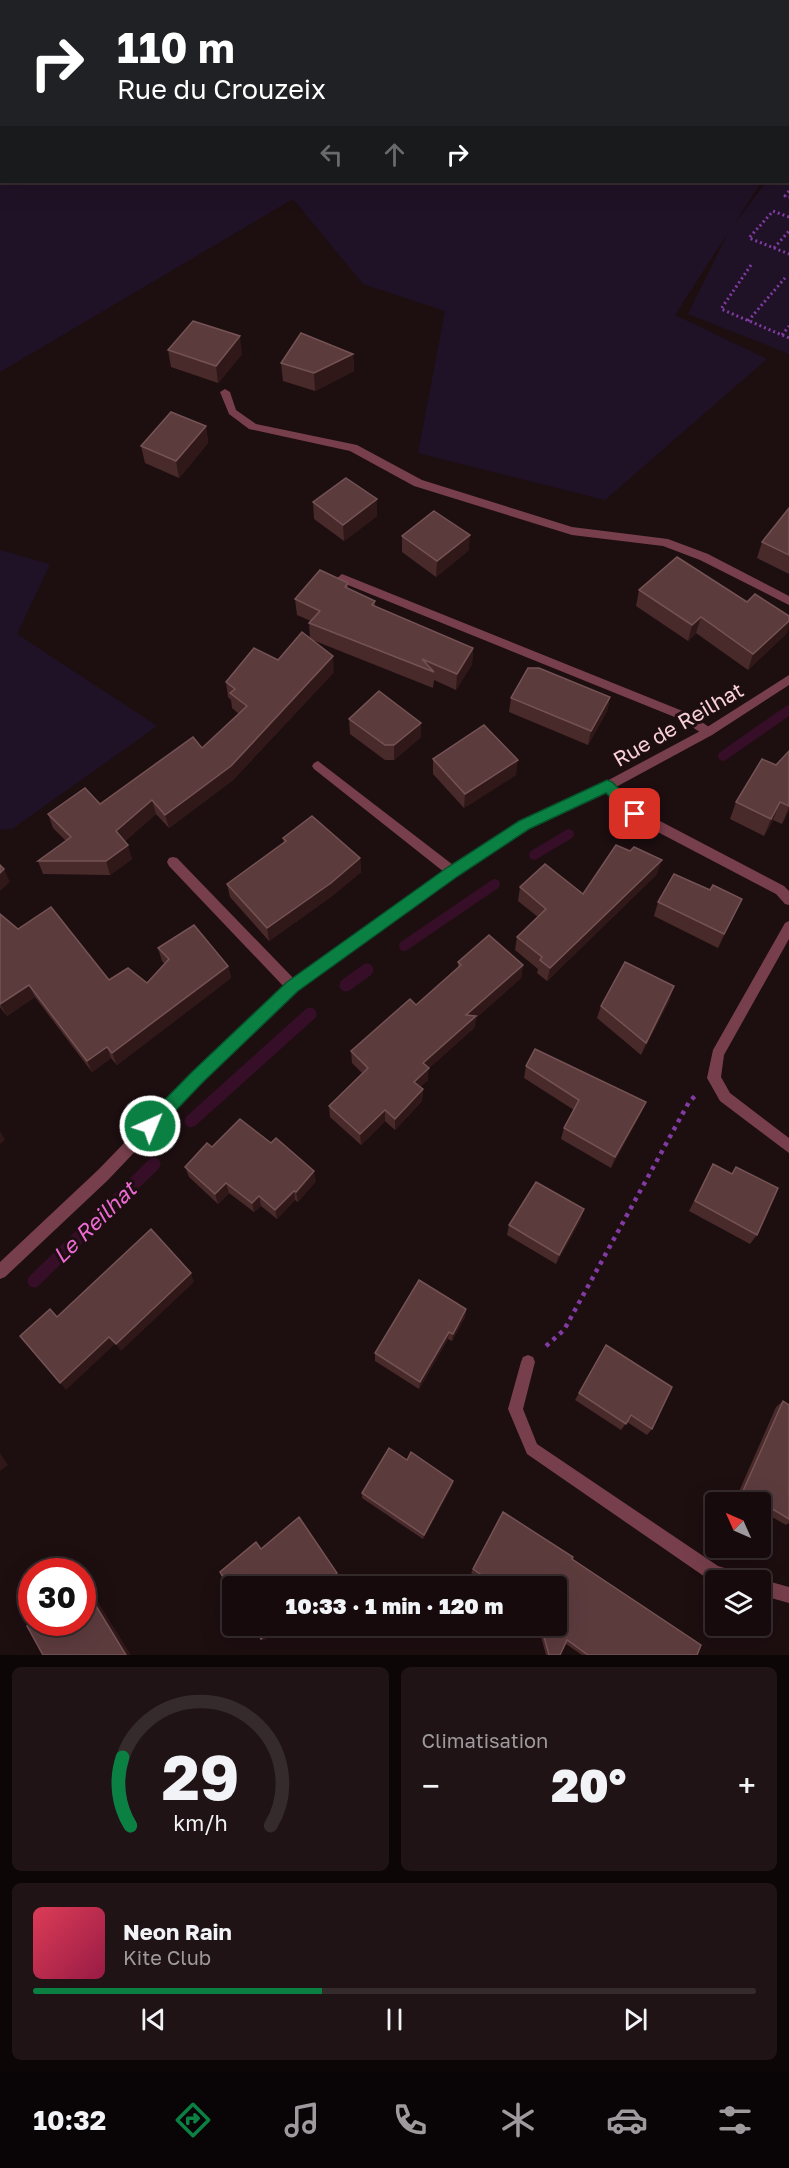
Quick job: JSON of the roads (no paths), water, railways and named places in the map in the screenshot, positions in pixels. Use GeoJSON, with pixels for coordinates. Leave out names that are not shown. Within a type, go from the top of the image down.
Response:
{"type":"FeatureCollection","features":[{"type":"Feature","properties":{"kind":"street"},"geometry":{"type":"LineString","coordinates":[[225,392],[232,412],[253,427],[353,448],[418,483],[572,531],[664,542],[704,557],[789,601]]}},
{"type":"Feature","properties":{"kind":"street"},"geometry":{"type":"LineString","coordinates":[[342,578],[686,717],[708,732]]}},
{"type":"Feature","properties":{"kind":"street","name":"Rue de Reilhat"},"geometry":{"type":"LineString","coordinates":[[0,1272],[103,1174],[197,1077],[292,986],[453,872],[524,825],[607,786],[708,732],[789,679]]}},
{"type":"Feature","properties":{"kind":"street"},"geometry":{"type":"LineString","coordinates":[[318,766],[453,872]]}},
{"type":"Feature","properties":{"kind":"street"},"geometry":{"type":"LineString","coordinates":[[607,786],[635,814],[780,890],[789,900]]}},
{"type":"Feature","properties":{"kind":"street"},"geometry":{"type":"LineString","coordinates":[[172,862],[292,986]]}},
{"type":"Feature","properties":{"kind":"street"},"geometry":{"type":"LineString","coordinates":[[789,927],[718,1054],[714,1077],[725,1097],[789,1146]]}},
{"type":"Feature","properties":{"kind":"street"},"geometry":{"type":"LineString","coordinates":[[528,1362],[515,1409],[532,1449],[711,1570]]}},
{"type":"Feature","properties":{"kind":"street"},"geometry":{"type":"LineString","coordinates":[[771,1590],[789,1595]]}},
{"type":"Feature","properties":{"kind":"waterway","name":"Le Reilhat"},"geometry":{"type":"LineString","coordinates":[[723,756],[789,710]]}},
{"type":"Feature","properties":{"kind":"waterway","name":"Le Reilhat"},"geometry":{"type":"LineString","coordinates":[[534,855],[569,834]]}},
{"type":"Feature","properties":{"kind":"waterway","name":"Le Reilhat"},"geometry":{"type":"LineString","coordinates":[[404,946],[495,884]]}},
{"type":"Feature","properties":{"kind":"waterway","name":"Le Reilhat"},"geometry":{"type":"LineString","coordinates":[[346,985],[367,970]]}},
{"type":"Feature","properties":{"kind":"waterway","name":"Le Reilhat"},"geometry":{"type":"LineString","coordinates":[[191,1121],[310,1014]]}},
{"type":"Feature","properties":{"kind":"waterway","name":"Le Reilhat"},"geometry":{"type":"LineString","coordinates":[[34,1281],[154,1164]]}}]}
